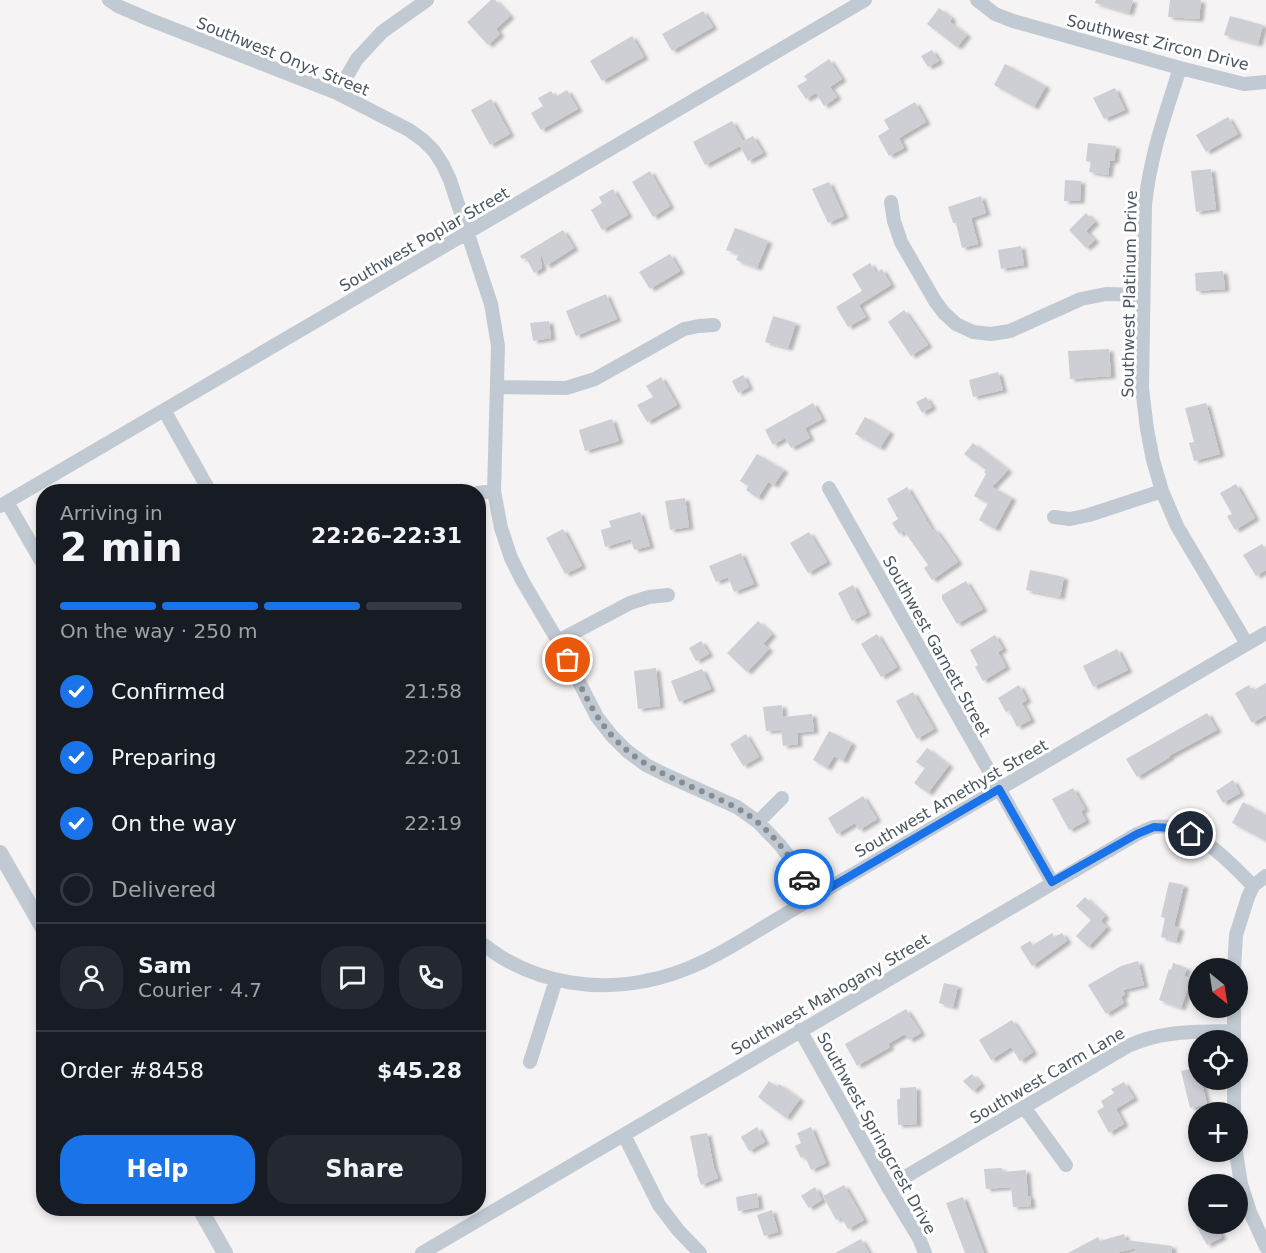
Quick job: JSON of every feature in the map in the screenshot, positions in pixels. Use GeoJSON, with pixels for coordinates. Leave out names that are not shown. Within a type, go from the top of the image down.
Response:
{"type":"FeatureCollection","features":[{"type":"Feature","properties":{"kind":"street","name":"Southwest Onyx Street"},"geometry":{"type":"LineString","coordinates":[[109,0],[148,19],[337,93],[409,130],[434,151],[450,180],[491,304],[498,346],[494,491],[501,528],[511,558],[523,582],[558,641],[597,717],[612,736],[646,765],[737,807],[758,822],[797,867],[814,897]]}},
{"type":"Feature","properties":{"kind":"street"},"geometry":{"type":"LineString","coordinates":[[337,93],[357,59],[382,32],[427,0]]}},
{"type":"Feature","properties":{"kind":"street","name":"Southwest Poplar Street"},"geometry":{"type":"LineString","coordinates":[[38,484],[865,0]]}},
{"type":"Feature","properties":{"kind":"street","name":"Southwest Zircon Drive"},"geometry":{"type":"LineString","coordinates":[[977,0],[995,14],[1013,21],[1180,69],[1244,84],[1266,82]]}},
{"type":"Feature","properties":{"kind":"street","name":"Southwest Platinum Drive"},"geometry":{"type":"LineString","coordinates":[[1180,69],[1155,146],[1148,178],[1145,205],[1142,388],[1153,460],[1162,490],[1177,526],[1247,644]]}},
{"type":"Feature","properties":{"kind":"street"},"geometry":{"type":"LineString","coordinates":[[891,202],[901,242],[935,301],[956,324],[973,332],[991,334],[1010,331],[1081,300],[1106,294],[1143,295]]}},
{"type":"Feature","properties":{"kind":"street"},"geometry":{"type":"LineString","coordinates":[[497,387],[566,388],[581,384],[595,379],[684,329],[714,325]]}},
{"type":"Feature","properties":{"kind":"street"},"geometry":{"type":"LineString","coordinates":[[164,410],[206,484]]}},
{"type":"Feature","properties":{"kind":"street","name":"Southwest Poplar Street"},"geometry":{"type":"LineString","coordinates":[[4,504],[36,485]]}},
{"type":"Feature","properties":{"kind":"street","name":"Southwest Garnett Street"},"geometry":{"type":"LineString","coordinates":[[829,489],[1052,882]]}},
{"type":"Feature","properties":{"kind":"street"},"geometry":{"type":"LineString","coordinates":[[1053,517],[1070,519],[1089,515],[1162,490]]}},
{"type":"Feature","properties":{"kind":"street"},"geometry":{"type":"LineString","coordinates":[[486,492],[494,491]]}},
{"type":"Feature","properties":{"kind":"street"},"geometry":{"type":"LineString","coordinates":[[4,504],[36,554]]}},
{"type":"Feature","properties":{"kind":"street"},"geometry":{"type":"LineString","coordinates":[[558,641],[630,603],[649,597],[668,596]]}},
{"type":"Feature","properties":{"kind":"street","name":"Southwest Amethyst Street"},"geometry":{"type":"LineString","coordinates":[[486,947],[529,971],[556,980],[584,984],[612,985],[644,982],[673,975],[698,965],[1266,633]]}},
{"type":"Feature","properties":{"kind":"street"},"geometry":{"type":"LineString","coordinates":[[758,822],[782,798]]}},
{"type":"Feature","properties":{"kind":"street","name":"Southwest Mahogany Street"},"geometry":{"type":"LineString","coordinates":[[486,1216],[1137,834],[1154,827],[1172,828],[1191,834],[1223,855],[1253,886]]}},
{"type":"Feature","properties":{"kind":"street"},"geometry":{"type":"LineString","coordinates":[[0,853],[36,916]]}},
{"type":"Feature","properties":{"kind":"street"},"geometry":{"type":"LineString","coordinates":[[1235,958],[1236,935],[1248,897],[1253,886],[1266,876]]}},
{"type":"Feature","properties":{"kind":"street"},"geometry":{"type":"LineString","coordinates":[[530,1062],[556,980]]}},
{"type":"Feature","properties":{"kind":"street","name":"Southwest Springcrest Drive"},"geometry":{"type":"LineString","coordinates":[[800,1030],[919,1238],[925,1253]]}},
{"type":"Feature","properties":{"kind":"street","name":"Southwest Carm Lane"},"geometry":{"type":"LineString","coordinates":[[888,1186],[1128,1046],[1144,1039],[1188,1032]]}},
{"type":"Feature","properties":{"kind":"street"},"geometry":{"type":"LineString","coordinates":[[1024,1107],[1066,1165]]}},
{"type":"Feature","properties":{"kind":"street"},"geometry":{"type":"LineString","coordinates":[[624,1135],[659,1205],[700,1253]]}},
{"type":"Feature","properties":{"kind":"street"},"geometry":{"type":"LineString","coordinates":[[1238,1162],[1241,1184],[1250,1212],[1266,1247]]}},
{"type":"Feature","properties":{"kind":"street"},"geometry":{"type":"LineString","coordinates":[[204,1216],[225,1253]]}},
{"type":"Feature","properties":{"kind":"street","name":"Southwest Mahogany Street"},"geometry":{"type":"LineString","coordinates":[[422,1253],[485,1216]]}},
{"type":"Feature","properties":{"kind":"building"},"geometry":{"type":"Polygon","coordinates":[[[491,0],[495,0],[510,16],[496,29],[500,34],[488,45],[467,22],[491,0]]]}},
{"type":"Feature","properties":{"kind":"building"},"geometry":{"type":"Polygon","coordinates":[[[1096,0],[1133,0],[1129,13],[1095,3],[1096,0]]]}},
{"type":"Feature","properties":{"kind":"building"},"geometry":{"type":"Polygon","coordinates":[[[1170,0],[1201,0],[1199,19],[1168,17],[1170,0]]]}},
{"type":"Feature","properties":{"kind":"building"},"geometry":{"type":"Polygon","coordinates":[[[939,8],[952,18],[950,22],[967,35],[957,47],[927,24],[939,8]]]}},
{"type":"Feature","properties":{"kind":"building"},"geometry":{"type":"Polygon","coordinates":[[[703,11],[713,27],[672,51],[662,34],[703,11]]]}},
{"type":"Feature","properties":{"kind":"building"},"geometry":{"type":"Polygon","coordinates":[[[1230,16],[1263,25],[1258,44],[1224,35],[1230,16]]]}},
{"type":"Feature","properties":{"kind":"building"},"geometry":{"type":"Polygon","coordinates":[[[632,36],[644,57],[602,81],[590,61],[632,36]]]}},
{"type":"Feature","properties":{"kind":"building"},"geometry":{"type":"Polygon","coordinates":[[[932,50],[939,61],[928,67],[921,56],[932,50]]]}},
{"type":"Feature","properties":{"kind":"building"},"geometry":{"type":"Polygon","coordinates":[[[829,59],[842,79],[830,87],[837,97],[824,106],[816,93],[806,99],[797,86],[807,80],[804,76],[829,59]]]}},
{"type":"Feature","properties":{"kind":"building"},"geometry":{"type":"Polygon","coordinates":[[[1005,64],[1046,86],[1034,107],[994,85],[1005,64]]]}},
{"type":"Feature","properties":{"kind":"building"},"geometry":{"type":"Polygon","coordinates":[[[1115,88],[1125,110],[1104,119],[1093,98],[1115,88]]]}},
{"type":"Feature","properties":{"kind":"building"},"geometry":{"type":"Polygon","coordinates":[[[567,90],[578,109],[541,130],[531,113],[543,106],[538,98],[551,91],[555,97],[567,90]]]}},
{"type":"Feature","properties":{"kind":"building"},"geometry":{"type":"Polygon","coordinates":[[[491,99],[510,134],[490,145],[471,110],[491,99]]]}},
{"type":"Feature","properties":{"kind":"building"},"geometry":{"type":"Polygon","coordinates":[[[915,102],[926,122],[899,138],[904,148],[889,156],[878,136],[889,129],[884,120],[915,102]]]}},
{"type":"Feature","properties":{"kind":"building"},"geometry":{"type":"Polygon","coordinates":[[[1228,117],[1238,134],[1206,152],[1196,135],[1228,117]]]}},
{"type":"Feature","properties":{"kind":"building"},"geometry":{"type":"Polygon","coordinates":[[[732,121],[743,141],[753,136],[763,153],[748,161],[740,146],[705,165],[693,142],[732,121]]]}},
{"type":"Feature","properties":{"kind":"building"},"geometry":{"type":"Polygon","coordinates":[[[1088,143],[1116,146],[1114,161],[1110,161],[1108,175],[1089,172],[1091,162],[1086,161],[1088,143]]]}},
{"type":"Feature","properties":{"kind":"building"},"geometry":{"type":"Polygon","coordinates":[[[1211,169],[1216,209],[1196,212],[1191,171],[1211,169]]]}},
{"type":"Feature","properties":{"kind":"building"},"geometry":{"type":"Polygon","coordinates":[[[650,171],[670,206],[653,217],[632,182],[650,171]]]}},
{"type":"Feature","properties":{"kind":"building"},"geometry":{"type":"Polygon","coordinates":[[[1065,180],[1081,181],[1080,201],[1064,201],[1065,180]]]}},
{"type":"Feature","properties":{"kind":"building"},"geometry":{"type":"Polygon","coordinates":[[[829,182],[844,216],[828,223],[812,189],[829,182]]]}},
{"type":"Feature","properties":{"kind":"building"},"geometry":{"type":"Polygon","coordinates":[[[613,189],[628,215],[602,230],[591,210],[602,203],[599,197],[613,189]]]}},
{"type":"Feature","properties":{"kind":"building"},"geometry":{"type":"Polygon","coordinates":[[[981,196],[986,213],[971,218],[978,244],[962,248],[956,223],[953,223],[948,207],[981,196]]]}},
{"type":"Feature","properties":{"kind":"building"},"geometry":{"type":"Polygon","coordinates":[[[1086,213],[1095,222],[1086,231],[1095,240],[1086,248],[1069,230],[1086,213]]]}},
{"type":"Feature","properties":{"kind":"building"},"geometry":{"type":"Polygon","coordinates":[[[735,228],[768,241],[757,268],[736,260],[739,254],[726,250],[735,228]]]}},
{"type":"Feature","properties":{"kind":"building"},"geometry":{"type":"Polygon","coordinates":[[[563,230],[574,248],[546,266],[540,254],[542,268],[534,273],[526,258],[522,259],[520,256],[563,230]]]}},
{"type":"Feature","properties":{"kind":"building"},"geometry":{"type":"Polygon","coordinates":[[[1021,246],[1024,265],[1001,269],[998,250],[1021,246]]]}},
{"type":"Feature","properties":{"kind":"building"},"geometry":{"type":"Polygon","coordinates":[[[670,254],[680,271],[650,289],[639,272],[670,254]]]}},
{"type":"Feature","properties":{"kind":"building"},"geometry":{"type":"Polygon","coordinates":[[[870,263],[876,273],[882,269],[891,285],[859,305],[866,317],[848,327],[836,307],[862,291],[852,274],[870,263]]]}},
{"type":"Feature","properties":{"kind":"building"},"geometry":{"type":"Polygon","coordinates":[[[1223,271],[1225,289],[1196,291],[1195,273],[1223,271]]]}},
{"type":"Feature","properties":{"kind":"building"},"geometry":{"type":"Polygon","coordinates":[[[606,294],[617,319],[576,336],[566,311],[606,294]]]}},
{"type":"Feature","properties":{"kind":"building"},"geometry":{"type":"Polygon","coordinates":[[[904,310],[928,345],[911,356],[888,322],[904,310]]]}},
{"type":"Feature","properties":{"kind":"building"},"geometry":{"type":"Polygon","coordinates":[[[773,316],[796,323],[788,348],[765,342],[773,316]]]}},
{"type":"Feature","properties":{"kind":"building"},"geometry":{"type":"Polygon","coordinates":[[[549,321],[551,338],[533,341],[530,323],[549,321]]]}},
{"type":"Feature","properties":{"kind":"building"},"geometry":{"type":"Polygon","coordinates":[[[1109,349],[1111,376],[1070,379],[1068,351],[1109,349]]]}},
{"type":"Feature","properties":{"kind":"building"},"geometry":{"type":"Polygon","coordinates":[[[998,372],[1003,390],[973,397],[969,380],[998,372]]]}},
{"type":"Feature","properties":{"kind":"building"},"geometry":{"type":"Polygon","coordinates":[[[743,375],[749,387],[738,393],[732,381],[743,375]]]}},
{"type":"Feature","properties":{"kind":"building"},"geometry":{"type":"Polygon","coordinates":[[[661,377],[677,405],[647,422],[637,405],[653,397],[646,386],[661,377]]]}},
{"type":"Feature","properties":{"kind":"building"},"geometry":{"type":"Polygon","coordinates":[[[926,397],[932,407],[922,413],[916,402],[926,397]]]}},
{"type":"Feature","properties":{"kind":"building"},"geometry":{"type":"Polygon","coordinates":[[[813,403],[822,419],[805,428],[810,438],[791,448],[785,438],[773,445],[765,430],[813,403]]]}},
{"type":"Feature","properties":{"kind":"building"},"geometry":{"type":"Polygon","coordinates":[[[1206,403],[1220,454],[1194,461],[1189,443],[1194,442],[1185,408],[1206,403]]]}},
{"type":"Feature","properties":{"kind":"building"},"geometry":{"type":"Polygon","coordinates":[[[865,417],[890,432],[880,448],[855,434],[865,417]]]}},
{"type":"Feature","properties":{"kind":"building"},"geometry":{"type":"Polygon","coordinates":[[[612,419],[619,441],[585,451],[579,430],[612,419]]]}},
{"type":"Feature","properties":{"kind":"building"},"geometry":{"type":"Polygon","coordinates":[[[973,443],[1008,470],[992,487],[1012,498],[995,529],[979,520],[988,503],[974,496],[986,470],[964,454],[973,443]]]}},
{"type":"Feature","properties":{"kind":"building"},"geometry":{"type":"Polygon","coordinates":[[[757,454],[784,470],[774,485],[768,482],[758,498],[746,490],[748,486],[740,481],[757,454]]]}},
{"type":"Feature","properties":{"kind":"building"},"geometry":{"type":"Polygon","coordinates":[[[1236,484],[1255,518],[1235,530],[1227,516],[1232,514],[1220,493],[1236,484]]]}},
{"type":"Feature","properties":{"kind":"building"},"geometry":{"type":"Polygon","coordinates":[[[907,487],[933,531],[935,529],[958,562],[932,580],[924,568],[928,565],[904,531],[899,534],[892,523],[898,519],[887,499],[907,487]]]}},
{"type":"Feature","properties":{"kind":"building"},"geometry":{"type":"Polygon","coordinates":[[[685,498],[689,527],[670,530],[665,501],[685,498]]]}},
{"type":"Feature","properties":{"kind":"building"},"geometry":{"type":"Polygon","coordinates":[[[640,512],[650,546],[634,550],[631,539],[605,547],[601,530],[611,527],[609,521],[640,512]]]}},
{"type":"Feature","properties":{"kind":"building"},"geometry":{"type":"Polygon","coordinates":[[[563,529],[582,566],[565,574],[546,538],[563,529]]]}},
{"type":"Feature","properties":{"kind":"building"},"geometry":{"type":"Polygon","coordinates":[[[809,532],[827,562],[808,573],[790,543],[809,532]]]}},
{"type":"Feature","properties":{"kind":"building"},"geometry":{"type":"Polygon","coordinates":[[[1262,544],[1266,550],[1266,570],[1256,576],[1243,555],[1262,544]]]}},
{"type":"Feature","properties":{"kind":"building"},"geometry":{"type":"Polygon","coordinates":[[[741,553],[754,584],[734,592],[728,577],[716,582],[709,566],[741,553]]]}},
{"type":"Feature","properties":{"kind":"building"},"geometry":{"type":"Polygon","coordinates":[[[1030,570],[1064,577],[1060,597],[1026,590],[1030,570]]]}},
{"type":"Feature","properties":{"kind":"building"},"geometry":{"type":"Polygon","coordinates":[[[966,581],[983,609],[957,624],[942,599],[942,595],[966,581]]]}},
{"type":"Feature","properties":{"kind":"building"},"geometry":{"type":"Polygon","coordinates":[[[853,585],[867,613],[852,621],[838,593],[853,585]]]}},
{"type":"Feature","properties":{"kind":"building"},"geometry":{"type":"Polygon","coordinates":[[[758,621],[772,634],[763,644],[769,649],[747,672],[727,653],[758,621]]]}},
{"type":"Feature","properties":{"kind":"building"},"geometry":{"type":"Polygon","coordinates":[[[877,634],[897,667],[881,677],[861,644],[877,634]]]}},
{"type":"Feature","properties":{"kind":"building"},"geometry":{"type":"Polygon","coordinates":[[[995,635],[1003,649],[998,652],[1006,667],[983,681],[975,667],[978,665],[970,650],[995,635]]]}},
{"type":"Feature","properties":{"kind":"building"},"geometry":{"type":"Polygon","coordinates":[[[701,641],[709,654],[696,661],[689,648],[701,641]]]}},
{"type":"Feature","properties":{"kind":"building"},"geometry":{"type":"Polygon","coordinates":[[[1117,649],[1128,670],[1093,687],[1083,666],[1117,649]]]}},
{"type":"Feature","properties":{"kind":"building"},"geometry":{"type":"Polygon","coordinates":[[[656,668],[660,706],[638,709],[634,671],[656,668]]]}},
{"type":"Feature","properties":{"kind":"building"},"geometry":{"type":"Polygon","coordinates":[[[702,669],[711,689],[679,702],[671,681],[702,669]]]}},
{"type":"Feature","properties":{"kind":"building"},"geometry":{"type":"Polygon","coordinates":[[[1266,683],[1266,715],[1252,723],[1235,693],[1249,685],[1252,691],[1266,683]]]}},
{"type":"Feature","properties":{"kind":"building"},"geometry":{"type":"Polygon","coordinates":[[[1019,685],[1027,700],[1022,703],[1031,720],[1017,727],[1009,711],[1006,712],[998,698],[1019,685]]]}},
{"type":"Feature","properties":{"kind":"building"},"geometry":{"type":"Polygon","coordinates":[[[913,692],[934,729],[917,739],[896,701],[913,692]]]}},
{"type":"Feature","properties":{"kind":"building"},"geometry":{"type":"Polygon","coordinates":[[[782,705],[783,717],[812,714],[814,731],[797,733],[798,744],[783,746],[781,730],[766,731],[763,707],[782,705]]]}},
{"type":"Feature","properties":{"kind":"building"},"geometry":{"type":"Polygon","coordinates":[[[1207,713],[1217,730],[1169,756],[1137,777],[1126,759],[1207,713]]]}},
{"type":"Feature","properties":{"kind":"building"},"geometry":{"type":"Polygon","coordinates":[[[829,731],[852,743],[843,761],[834,756],[827,768],[813,760],[829,731]]]}},
{"type":"Feature","properties":{"kind":"building"},"geometry":{"type":"Polygon","coordinates":[[[746,734],[759,757],[743,766],[730,744],[746,734]]]}},
{"type":"Feature","properties":{"kind":"building"},"geometry":{"type":"Polygon","coordinates":[[[927,748],[949,765],[928,793],[914,783],[925,768],[916,762],[927,748]]]}},
{"type":"Feature","properties":{"kind":"building"},"geometry":{"type":"Polygon","coordinates":[[[1233,780],[1240,793],[1223,803],[1216,791],[1233,780]]]}},
{"type":"Feature","properties":{"kind":"building"},"geometry":{"type":"Polygon","coordinates":[[[1073,788],[1085,809],[1081,811],[1086,821],[1069,830],[1052,799],[1073,788]]]}},
{"type":"Feature","properties":{"kind":"building"},"geometry":{"type":"Polygon","coordinates":[[[863,796],[877,819],[859,830],[855,823],[837,834],[828,818],[863,796]]]}},
{"type":"Feature","properties":{"kind":"building"},"geometry":{"type":"Polygon","coordinates":[[[1243,802],[1266,815],[1266,841],[1232,823],[1243,802]]]}},
{"type":"Feature","properties":{"kind":"building"},"geometry":{"type":"Polygon","coordinates":[[[1169,882],[1184,885],[1174,926],[1180,928],[1176,941],[1161,937],[1165,918],[1161,917],[1169,882]]]}},
{"type":"Feature","properties":{"kind":"building"},"geometry":{"type":"Polygon","coordinates":[[[1085,897],[1105,916],[1101,921],[1107,927],[1088,947],[1076,936],[1091,920],[1076,906],[1085,897]]]}},
{"type":"Feature","properties":{"kind":"building"},"geometry":{"type":"Polygon","coordinates":[[[1052,933],[1054,937],[1062,933],[1067,941],[1032,966],[1020,947],[1030,941],[1033,945],[1052,933]]]}},
{"type":"Feature","properties":{"kind":"building"},"geometry":{"type":"Polygon","coordinates":[[[1138,961],[1144,985],[1123,990],[1125,994],[1121,997],[1124,1003],[1106,1014],[1088,985],[1121,966],[1138,961]]]}},
{"type":"Feature","properties":{"kind":"building"},"geometry":{"type":"Polygon","coordinates":[[[1173,963],[1187,968],[1184,976],[1188,978],[1188,988],[1181,1008],[1159,1000],[1169,969],[1171,970],[1173,963]]]}},
{"type":"Feature","properties":{"kind":"building"},"geometry":{"type":"Polygon","coordinates":[[[944,983],[958,986],[953,1007],[939,1003],[944,983]]]}},
{"type":"Feature","properties":{"kind":"building"},"geometry":{"type":"Polygon","coordinates":[[[906,1009],[921,1033],[909,1040],[905,1034],[888,1044],[890,1047],[857,1066],[845,1044],[906,1009]]]}},
{"type":"Feature","properties":{"kind":"building"},"geometry":{"type":"Polygon","coordinates":[[[1012,1020],[1033,1052],[1020,1061],[1011,1047],[991,1060],[979,1040],[1012,1020]]]}},
{"type":"Feature","properties":{"kind":"building"},"geometry":{"type":"Polygon","coordinates":[[[1188,1069],[1188,1090],[1204,1090],[1206,1102],[1189,1102],[1181,1071],[1188,1069]]]}},
{"type":"Feature","properties":{"kind":"building"},"geometry":{"type":"Polygon","coordinates":[[[972,1074],[981,1084],[973,1091],[963,1081],[972,1074]]]}},
{"type":"Feature","properties":{"kind":"building"},"geometry":{"type":"Polygon","coordinates":[[[769,1081],[777,1087],[779,1084],[800,1099],[786,1118],[758,1097],[769,1081]]]}},
{"type":"Feature","properties":{"kind":"building"},"geometry":{"type":"Polygon","coordinates":[[[1124,1082],[1134,1098],[1116,1109],[1124,1124],[1109,1133],[1097,1111],[1104,1107],[1101,1101],[1114,1093],[1111,1089],[1124,1082]]]}},
{"type":"Feature","properties":{"kind":"building"},"geometry":{"type":"Polygon","coordinates":[[[916,1087],[917,1124],[898,1125],[897,1099],[900,1099],[900,1088],[916,1087]]]}},
{"type":"Feature","properties":{"kind":"building"},"geometry":{"type":"Polygon","coordinates":[[[757,1127],[765,1142],[749,1151],[741,1137],[757,1127]]]}},
{"type":"Feature","properties":{"kind":"building"},"geometry":{"type":"Polygon","coordinates":[[[811,1127],[826,1163],[811,1170],[805,1156],[801,1158],[795,1146],[801,1143],[797,1133],[811,1127]]]}},
{"type":"Feature","properties":{"kind":"building"},"geometry":{"type":"Polygon","coordinates":[[[707,1133],[718,1178],[701,1185],[690,1136],[707,1133]]]}},
{"type":"Feature","properties":{"kind":"building"},"geometry":{"type":"Polygon","coordinates":[[[1002,1168],[1002,1172],[1026,1170],[1031,1206],[1013,1207],[1011,1187],[986,1189],[984,1169],[1002,1168]]]}},
{"type":"Feature","properties":{"kind":"building"},"geometry":{"type":"Polygon","coordinates":[[[844,1185],[864,1220],[848,1229],[841,1217],[836,1220],[823,1196],[844,1185]]]}},
{"type":"Feature","properties":{"kind":"building"},"geometry":{"type":"Polygon","coordinates":[[[815,1187],[822,1200],[809,1208],[801,1196],[815,1187]]]}},
{"type":"Feature","properties":{"kind":"building"},"geometry":{"type":"Polygon","coordinates":[[[757,1193],[759,1207],[738,1211],[736,1197],[757,1193]]]}},
{"type":"Feature","properties":{"kind":"building"},"geometry":{"type":"Polygon","coordinates":[[[963,1197],[984,1253],[965,1253],[946,1203],[963,1197]]]}},
{"type":"Feature","properties":{"kind":"building"},"geometry":{"type":"Polygon","coordinates":[[[772,1210],[778,1232],[764,1236],[757,1215],[772,1210]]]}},
{"type":"Feature","properties":{"kind":"building"},"geometry":{"type":"Polygon","coordinates":[[[1124,1234],[1126,1240],[1172,1246],[1172,1253],[1135,1253],[1136,1248],[1116,1253],[1068,1253],[1098,1237],[1100,1241],[1124,1234]]]}},
{"type":"Feature","properties":{"kind":"building"},"geometry":{"type":"Polygon","coordinates":[[[1201,1234],[1220,1234],[1222,1237],[1207,1245],[1201,1234]]]}},
{"type":"Feature","properties":{"kind":"building"},"geometry":{"type":"Polygon","coordinates":[[[861,1239],[869,1253],[835,1253],[861,1239]]]}},
{"type":"Feature","properties":{"kind":"way so far"},"geometry":{"type":"LineString","coordinates":[[568,660],[597,717],[627,751],[666,776],[737,807],[758,822],[780,845],[804,879]]}},
{"type":"Feature","properties":{"kind":"route"},"geometry":{"type":"LineString","coordinates":[[804,879],[814,897],[999,789],[1052,882],[1137,834],[1154,827],[1172,828],[1191,834]]}}]}
